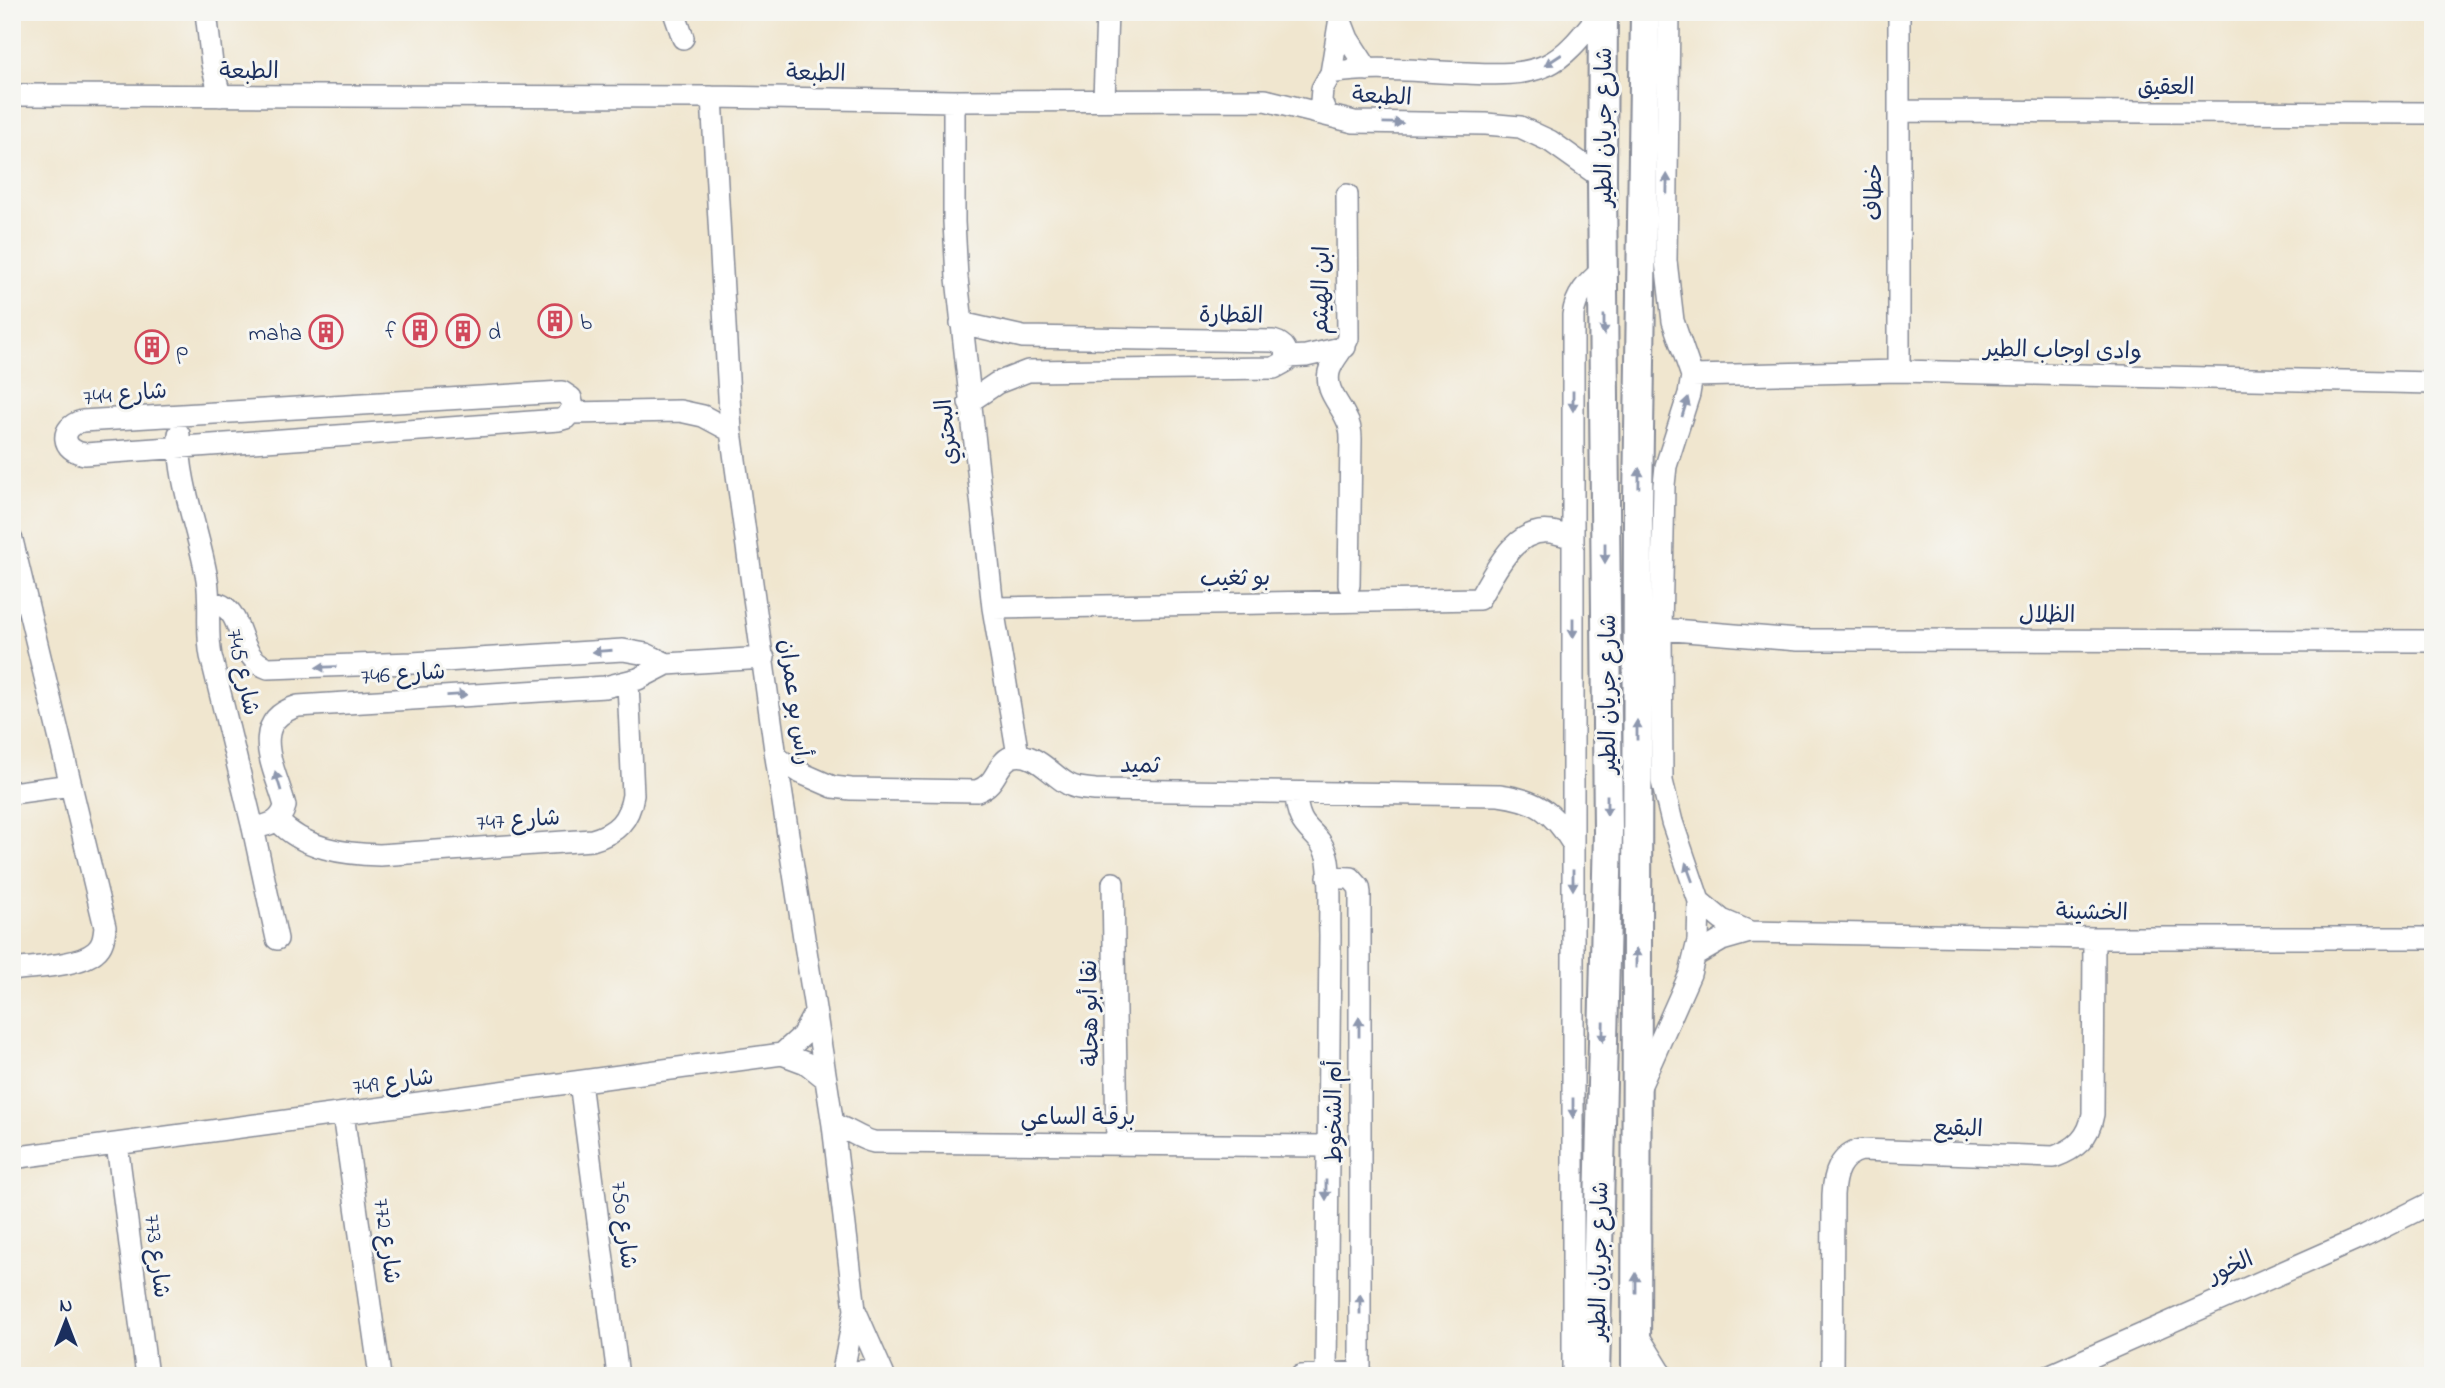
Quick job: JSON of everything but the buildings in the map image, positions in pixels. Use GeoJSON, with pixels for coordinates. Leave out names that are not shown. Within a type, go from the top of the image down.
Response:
{"type":"FeatureCollection","features":[{"type":"Feature","properties":{"kind":"street"},"geometry":{"type":"LineString","coordinates":[[206,12],[212,64],[220,96]]}},
{"type":"Feature","properties":{"kind":"street"},"geometry":{"type":"LineString","coordinates":[[674,12],[683,38]]}},
{"type":"Feature","properties":{"kind":"street"},"geometry":{"type":"LineString","coordinates":[[1104,100],[1107,12]]}},
{"type":"Feature","properties":{"kind":"street","name":"الطبعة"},"geometry":{"type":"LineString","coordinates":[[1331,72],[1368,70],[1486,74],[1530,70],[1549,65],[1602,12]]}},
{"type":"Feature","properties":{"kind":"street","name":"شارع جريان الطير"},"geometry":{"type":"LineString","coordinates":[[1595,1376],[1585,1234],[1608,832],[1602,12]]}},
{"type":"Feature","properties":{"kind":"street","name":"شارع جريان الطير"},"geometry":{"type":"LineString","coordinates":[[1636,1376],[1638,502],[1646,12]]}},
{"type":"Feature","properties":{"kind":"street"},"geometry":{"type":"LineString","coordinates":[[1669,12],[1666,261],[1673,321],[1692,376]]}},
{"type":"Feature","properties":{"kind":"street","name":"خطاف"},"geometry":{"type":"LineString","coordinates":[[1899,12],[1899,371]]}},
{"type":"Feature","properties":{"kind":"street"},"geometry":{"type":"LineString","coordinates":[[1341,16],[1348,39],[1368,70]]}},
{"type":"Feature","properties":{"kind":"street"},"geometry":{"type":"LineString","coordinates":[[1326,113],[1321,101],[1322,89],[1331,72],[1341,16]]}},
{"type":"Feature","properties":{"kind":"street","name":"الطبعة"},"geometry":{"type":"LineString","coordinates":[[12,95],[712,97],[954,101],[1265,100],[1354,122],[1520,127],[1565,150],[1602,178]]}},
{"type":"Feature","properties":{"kind":"street","name":"رأس بو عمران"},"geometry":{"type":"LineString","coordinates":[[712,97],[731,431],[776,757],[833,1125],[855,1310],[844,1376]]}},
{"type":"Feature","properties":{"kind":"street","name":"البحتري"},"geometry":{"type":"LineString","coordinates":[[954,101],[954,222],[961,323],[993,608],[1018,755]]}},
{"type":"Feature","properties":{"kind":"street"},"geometry":{"type":"LineString","coordinates":[[1603,104],[1644,105]]}},
{"type":"Feature","properties":{"kind":"street","name":"العقيق"},"geometry":{"type":"LineString","coordinates":[[1900,111],[2433,113]]}},
{"type":"Feature","properties":{"kind":"street","name":"ابن الهيثم"},"geometry":{"type":"LineString","coordinates":[[1347,195],[1348,338],[1328,376],[1333,397],[1348,420],[1352,439],[1349,585]]}},
{"type":"Feature","properties":{"kind":"street"},"geometry":{"type":"LineString","coordinates":[[1573,1376],[1585,1234],[1573,844],[1573,315],[1578,295],[1591,279],[1603,271]]}},
{"type":"Feature","properties":{"kind":"street","name":"القطارة"},"geometry":{"type":"LineString","coordinates":[[961,323],[1023,337],[1273,341],[1284,346],[1287,357]]}},
{"type":"Feature","properties":{"kind":"street"},"geometry":{"type":"LineString","coordinates":[[969,402],[998,383],[1028,371],[1268,369],[1279,367],[1287,357],[1306,356],[1345,347]]}},
{"type":"Feature","properties":{"kind":"street","name":"وادى اوجاب الطير"},"geometry":{"type":"LineString","coordinates":[[1692,376],[1899,371],[2433,383]]}},
{"type":"Feature","properties":{"kind":"street","name":"شارع جريان الطير"},"geometry":{"type":"LineString","coordinates":[[1635,1097],[1681,997],[1696,955],[1699,901],[1672,822],[1662,781],[1661,629],[1666,467],[1692,376]]}},
{"type":"Feature","properties":{"kind":"street","name":"شارع 744"},"geometry":{"type":"LineString","coordinates":[[571,413],[571,398],[562,392],[82,421],[73,423],[67,430],[66,439],[69,447],[76,453],[85,454],[559,420],[571,413],[680,411],[703,416],[731,431]]}},
{"type":"Feature","properties":{"kind":"street","name":"شارع 745"},"geometry":{"type":"LineString","coordinates":[[182,415],[180,464],[207,579],[209,645],[277,939]]}},
{"type":"Feature","properties":{"kind":"street","name":"بو ثغيب"},"geometry":{"type":"LineString","coordinates":[[993,608],[1479,599],[1510,549],[1527,535],[1550,531],[1573,538]]}},
{"type":"Feature","properties":{"kind":"street"},"geometry":{"type":"LineString","coordinates":[[12,970],[85,959],[96,952],[103,940],[105,927],[13,543]]}},
{"type":"Feature","properties":{"kind":"street","name":"شارع 746"},"geometry":{"type":"LineString","coordinates":[[209,602],[216,602],[230,610],[251,659],[268,668],[412,663],[623,650],[646,653],[667,664]]}},
{"type":"Feature","properties":{"kind":"street","name":"الظلال"},"geometry":{"type":"LineString","coordinates":[[1661,629],[1810,640],[2433,642]]}},
{"type":"Feature","properties":{"kind":"street","name":"شارع 746"},"geometry":{"type":"LineString","coordinates":[[278,821],[285,806],[267,737],[277,716],[298,706],[605,687],[628,683],[667,664],[764,659]]}},
{"type":"Feature","properties":{"kind":"street"},"geometry":{"type":"LineString","coordinates":[[412,663],[414,698]]}},
{"type":"Feature","properties":{"kind":"street","name":"شارع 747"},"geometry":{"type":"LineString","coordinates":[[278,821],[306,842],[339,851],[380,855],[579,841],[605,836],[617,830],[631,808],[628,683]]}},
{"type":"Feature","properties":{"kind":"street"},"geometry":{"type":"LineString","coordinates":[[776,757],[801,773],[833,787],[972,791],[988,787],[1006,760],[1018,755]]}},
{"type":"Feature","properties":{"kind":"street","name":"ثميد"},"geometry":{"type":"LineString","coordinates":[[1018,755],[1031,758],[1069,785],[1084,789],[1499,795],[1536,803]]}},
{"type":"Feature","properties":{"kind":"street"},"geometry":{"type":"LineString","coordinates":[[1573,780],[1560,793],[1536,803],[1556,821],[1573,844]]}},
{"type":"Feature","properties":{"kind":"street"},"geometry":{"type":"LineString","coordinates":[[12,793],[71,785]]}},
{"type":"Feature","properties":{"kind":"street","name":"أم الشخوط"},"geometry":{"type":"LineString","coordinates":[[1296,793],[1297,812],[1301,822],[1318,841],[1326,856],[1328,877],[1330,935],[1326,1375],[1360,1372],[1359,887],[1352,878],[1328,877]]}},
{"type":"Feature","properties":{"kind":"street"},"geometry":{"type":"LineString","coordinates":[[253,828],[278,821]]}},
{"type":"Feature","properties":{"kind":"street","name":"نقا أبو هجلة"},"geometry":{"type":"LineString","coordinates":[[1113,883],[1117,1142]]}},
{"type":"Feature","properties":{"kind":"street","name":"الخشينة"},"geometry":{"type":"LineString","coordinates":[[1699,901],[1723,920],[1750,932]]}},
{"type":"Feature","properties":{"kind":"street","name":"الخشينة"},"geometry":{"type":"LineString","coordinates":[[1696,955],[1722,940],[1750,932],[2094,938],[2433,938]]}},
{"type":"Feature","properties":{"kind":"street"},"geometry":{"type":"LineString","coordinates":[[1330,935],[1360,934]]}},
{"type":"Feature","properties":{"kind":"street","name":"البقيع"},"geometry":{"type":"LineString","coordinates":[[1832,1376],[1833,1195],[1837,1169],[1851,1153],[1861,1150],[2054,1157],[2067,1152],[2087,1136],[2093,1114],[2094,938]]}},
{"type":"Feature","properties":{"kind":"street"},"geometry":{"type":"LineString","coordinates":[[815,1012],[802,1036],[782,1054],[806,1063],[826,1079]]}},
{"type":"Feature","properties":{"kind":"street","name":"شارع 749"},"geometry":{"type":"LineString","coordinates":[[12,1158],[782,1054]]}},
{"type":"Feature","properties":{"kind":"street"},"geometry":{"type":"LineString","coordinates":[[1328,1072],[1359,1072]]}},
{"type":"Feature","properties":{"kind":"street","name":"شارع 750"},"geometry":{"type":"LineString","coordinates":[[580,1082],[618,1376]]}},
{"type":"Feature","properties":{"kind":"street","name":"شارع 772"},"geometry":{"type":"LineString","coordinates":[[343,1114],[380,1376]]}},
{"type":"Feature","properties":{"kind":"street","name":"برقـة الساعي"},"geometry":{"type":"LineString","coordinates":[[833,1125],[874,1142],[1117,1142],[1326,1146]]}},
{"type":"Feature","properties":{"kind":"street","name":"شارع 773"},"geometry":{"type":"LineString","coordinates":[[117,1144],[148,1376]]}},
{"type":"Feature","properties":{"kind":"street","name":"الخور"},"geometry":{"type":"LineString","coordinates":[[2048,1376],[2365,1236],[2433,1202]]}},
{"type":"Feature","properties":{"kind":"street","name":"رأس بو عمران"},"geometry":{"type":"LineString","coordinates":[[855,1310],[884,1376]]}},
{"type":"Feature","properties":{"kind":"street"},"geometry":{"type":"LineString","coordinates":[[1636,1332],[1663,1376]]}},
{"type":"Feature","properties":{"kind":"street"},"geometry":{"type":"LineString","coordinates":[[844,1376],[867,1370],[884,1376]]}},
{"type":"Feature","properties":{"kind":"street"},"geometry":{"type":"LineString","coordinates":[[1301,1376],[1326,1375]]}},
{"type":"Feature","properties":{"kind":"place","name":"b"},"geometry":{"type":"Point","coordinates":[555,321]}},
{"type":"Feature","properties":{"kind":"place","name":"f"},"geometry":{"type":"Point","coordinates":[420,330]}},
{"type":"Feature","properties":{"kind":"place","name":"d"},"geometry":{"type":"Point","coordinates":[463,331]}},
{"type":"Feature","properties":{"kind":"place","name":"maha"},"geometry":{"type":"Point","coordinates":[326,332]}},
{"type":"Feature","properties":{"kind":"place","name":"p"},"geometry":{"type":"Point","coordinates":[152,347]}}]}
